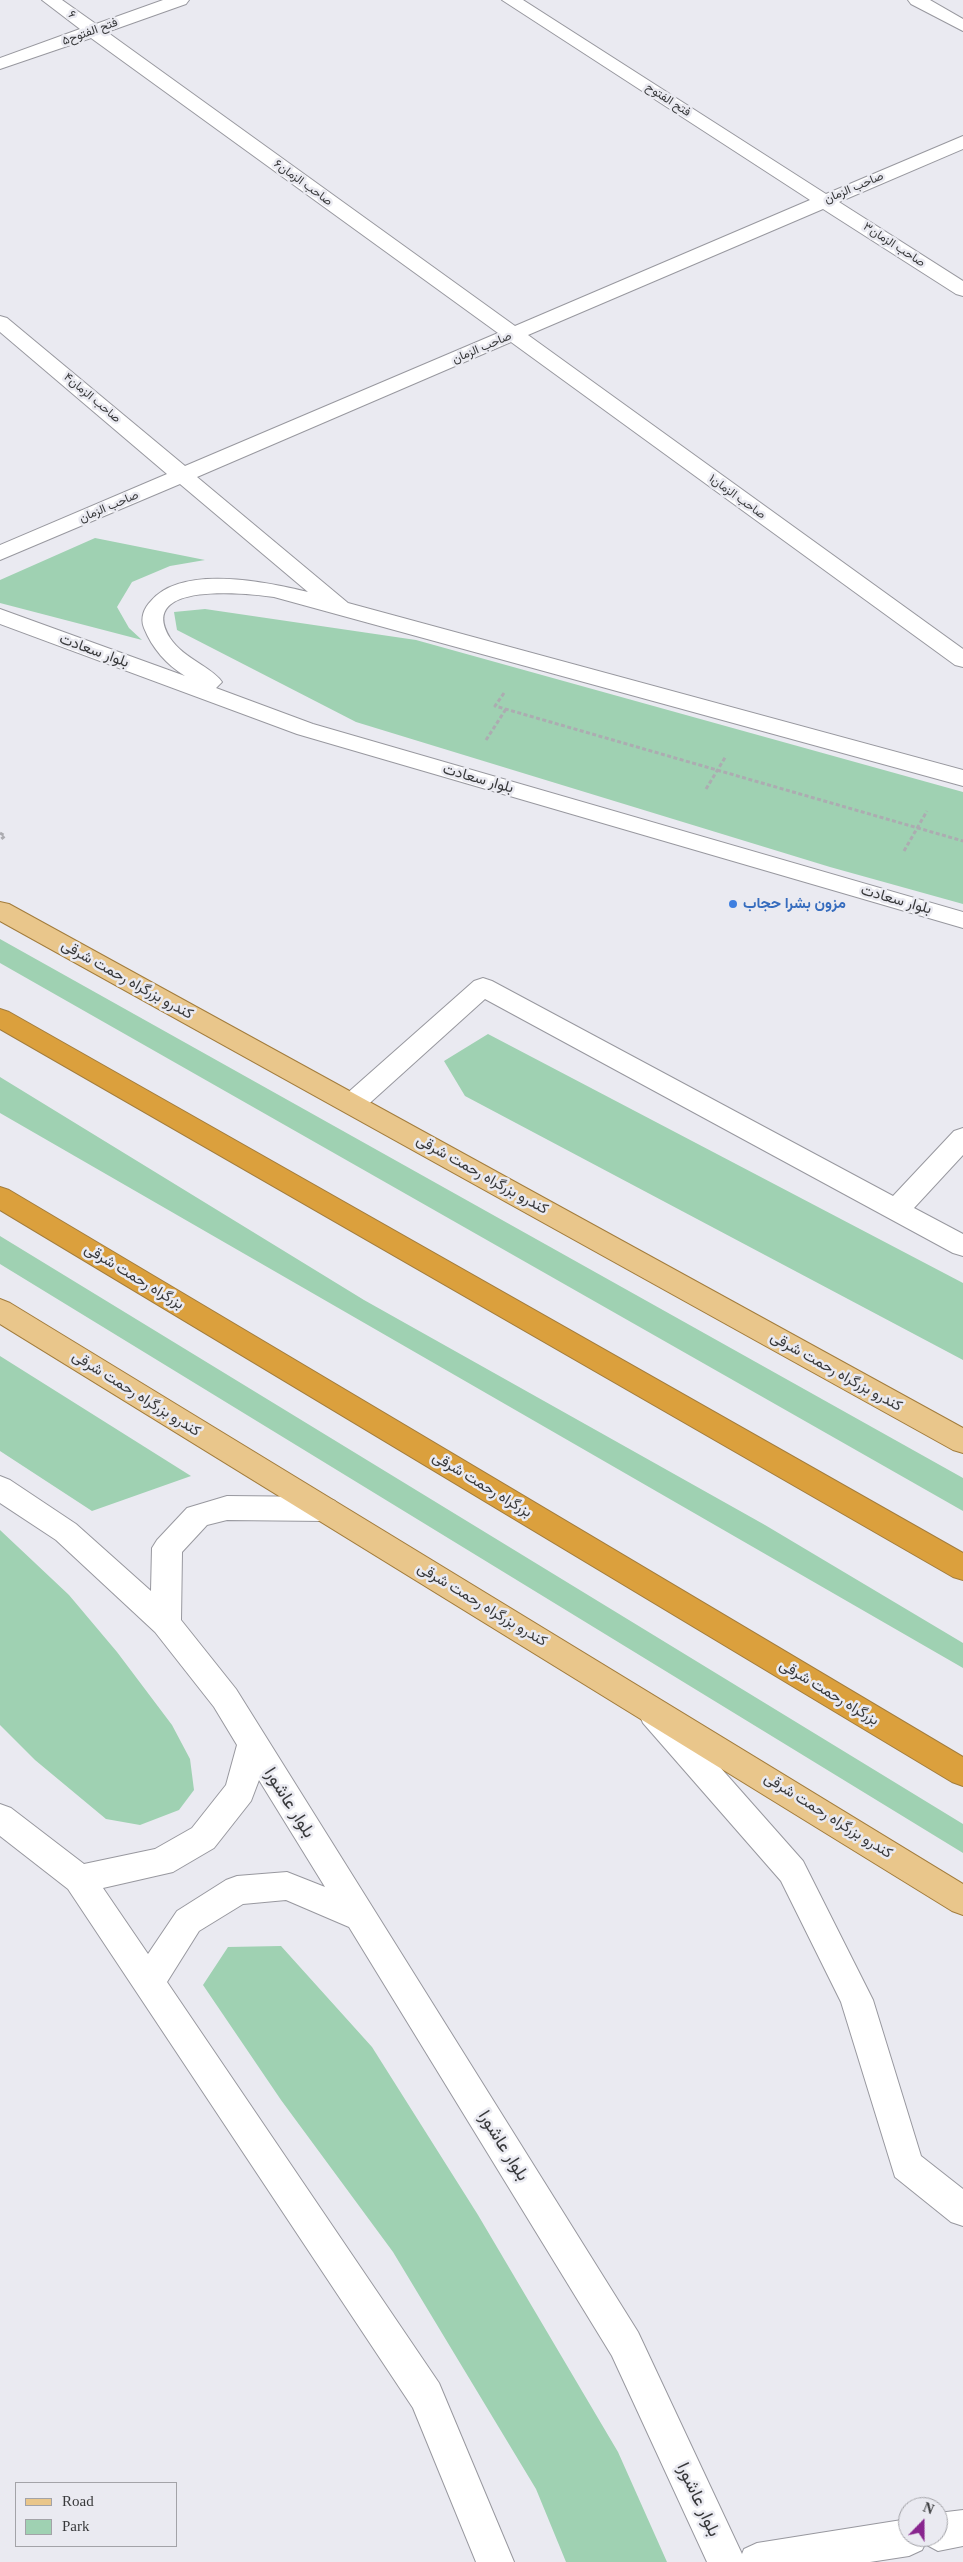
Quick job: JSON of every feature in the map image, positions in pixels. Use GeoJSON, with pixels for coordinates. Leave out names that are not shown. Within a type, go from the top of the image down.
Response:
{"type":"FeatureCollection","features":[{"type":"Feature","properties":{"kind":"highway"},"geometry":{"type":"LineString","coordinates":[[0,1018],[963,1568]]}},
{"type":"Feature","properties":{"kind":"highway","name":"بزرگراه رحمت شرقی"},"geometry":{"type":"LineString","coordinates":[[0,1197],[963,1774]]}},
{"type":"Feature","properties":{"kind":"main road","name":"کندرو بزرگراه رحمت شرقی"},"geometry":{"type":"LineString","coordinates":[[0,910],[353,1103],[963,1442]]}},
{"type":"Feature","properties":{"kind":"main road","name":"کندرو بزرگراه رحمت شرقی"},"geometry":{"type":"LineString","coordinates":[[0,1310],[643,1702],[963,1900]]}},
{"type":"Feature","properties":{"kind":"street","name":"۶"},"geometry":{"type":"LineString","coordinates":[[51,0],[94,30]]}},
{"type":"Feature","properties":{"kind":"street","name":"فتح الفتوح۵"},"geometry":{"type":"LineString","coordinates":[[0,64],[180,0]]}},
{"type":"Feature","properties":{"kind":"street","name":"فتح الفتوح"},"geometry":{"type":"LineString","coordinates":[[511,0],[825,200]]}},
{"type":"Feature","properties":{"kind":"street"},"geometry":{"type":"LineString","coordinates":[[917,0],[963,26]]}},
{"type":"Feature","properties":{"kind":"street","name":"صاحب الزمان۶"},"geometry":{"type":"LineString","coordinates":[[94,30],[512,335]]}},
{"type":"Feature","properties":{"kind":"street","name":"صاحب الزمان"},"geometry":{"type":"LineString","coordinates":[[0,553],[963,142]]}},
{"type":"Feature","properties":{"kind":"street","name":"صاحب الزمان۳"},"geometry":{"type":"LineString","coordinates":[[825,200],[963,290]]}},
{"type":"Feature","properties":{"kind":"street","name":"صاحب الزمان۴"},"geometry":{"type":"LineString","coordinates":[[0,322],[184,475]]}},
{"type":"Feature","properties":{"kind":"street","name":"صاحب الزمان۱"},"geometry":{"type":"LineString","coordinates":[[512,335],[963,660]]}},
{"type":"Feature","properties":{"kind":"street"},"geometry":{"type":"LineString","coordinates":[[184,475],[340,608]]}},
{"type":"Feature","properties":{"kind":"street"},"geometry":{"type":"LineString","coordinates":[[305,729],[192,673],[169,652],[157,636],[153,625],[154,609],[165,596],[188,588],[216,585],[264,589],[963,778]]}},
{"type":"Feature","properties":{"kind":"street","name":"بلوار سعادت"},"geometry":{"type":"LineString","coordinates":[[0,616],[305,729],[963,920]]}},
{"type":"Feature","properties":{"kind":"street"},"geometry":{"type":"LineString","coordinates":[[353,1103],[482,987],[963,1246]]}},
{"type":"Feature","properties":{"kind":"street"},"geometry":{"type":"LineString","coordinates":[[896,1210],[963,1138]]}},
{"type":"Feature","properties":{"kind":"street","name":"بلوار عاشورا"},"geometry":{"type":"LineString","coordinates":[[0,1488],[66,1532],[166,1623],[225,1698],[625,2344],[726,2562]]}},
{"type":"Feature","properties":{"kind":"street"},"geometry":{"type":"LineString","coordinates":[[166,1623],[166,1548],[197,1516],[227,1508],[325,1509]]}},
{"type":"Feature","properties":{"kind":"street"},"geometry":{"type":"LineString","coordinates":[[643,1702],[792,1871],[857,2000],[907,2166],[963,2210]]}},
{"type":"Feature","properties":{"kind":"street"},"geometry":{"type":"LineString","coordinates":[[79,1879],[162,1862],[203,1838],[240,1791],[253,1745]]}},
{"type":"Feature","properties":{"kind":"street"},"geometry":{"type":"LineString","coordinates":[[0,1818],[79,1879],[426,2396],[495,2562]]}},
{"type":"Feature","properties":{"kind":"street"},"geometry":{"type":"LineString","coordinates":[[148,1983],[188,1921],[236,1890],[287,1886],[360,1917]]}},
{"type":"Feature","properties":{"kind":"street"},"geometry":{"type":"LineString","coordinates":[[948,2530],[963,2528]]}},
{"type":"Feature","properties":{"kind":"street"},"geometry":{"type":"LineString","coordinates":[[757,2562],[898,2539]]}},
{"type":"Feature","properties":{"kind":"path"},"geometry":{"type":"LineString","coordinates":[[527,660],[495,706],[963,842]]}},
{"type":"Feature","properties":{"kind":"path"},"geometry":{"type":"LineString","coordinates":[[706,789],[726,756]]}},
{"type":"Feature","properties":{"kind":"path"},"geometry":{"type":"LineString","coordinates":[[904,851],[927,811]]}},
{"type":"Feature","properties":{"kind":"path"},"geometry":{"type":"LineString","coordinates":[[0,833],[6,836],[0,840]]}},
{"type":"Feature","properties":{"kind":"green space"},"geometry":{"type":"Polygon","coordinates":[[[95,538],[205,560],[170,566],[132,582],[117,607],[129,628],[142,640],[0,603],[0,580],[95,538]]]}},
{"type":"Feature","properties":{"kind":"green space"},"geometry":{"type":"Polygon","coordinates":[[[205,609],[416,640],[963,792],[963,904],[830,867],[356,722],[177,630],[174,612],[205,609]]]}},
{"type":"Feature","properties":{"kind":"green space"},"geometry":{"type":"Polygon","coordinates":[[[0,939],[963,1478],[963,1511],[0,963],[0,939]]]}},
{"type":"Feature","properties":{"kind":"green space"},"geometry":{"type":"Polygon","coordinates":[[[488,1034],[963,1283],[963,1360],[465,1096],[444,1061],[488,1034]]]}},
{"type":"Feature","properties":{"kind":"green space"},"geometry":{"type":"Polygon","coordinates":[[[0,1077],[364,1300],[765,1525],[963,1643],[963,1668],[0,1113],[0,1077]]]}},
{"type":"Feature","properties":{"kind":"green space"},"geometry":{"type":"Polygon","coordinates":[[[0,1236],[963,1824],[963,1853],[0,1264],[0,1236]]]}},
{"type":"Feature","properties":{"kind":"green space"},"geometry":{"type":"Polygon","coordinates":[[[0,1356],[191,1476],[92,1511],[0,1451],[0,1356]]]}},
{"type":"Feature","properties":{"kind":"green space"},"geometry":{"type":"Polygon","coordinates":[[[0,1530],[69,1595],[117,1652],[172,1725],[190,1759],[194,1790],[179,1810],[140,1825],[106,1819],[35,1760],[0,1725],[0,1530]]]}},
{"type":"Feature","properties":{"kind":"green space"},"geometry":{"type":"Polygon","coordinates":[[[281,1946],[372,2047],[478,2215],[618,2452],[667,2562],[566,2562],[536,2489],[393,2252],[281,2100],[203,1985],[228,1947],[281,1946]]]}},
{"type":"Feature","properties":{"kind":"place","name":"مزون بشرا حجاب"},"geometry":{"type":"Point","coordinates":[733,904]}}]}
